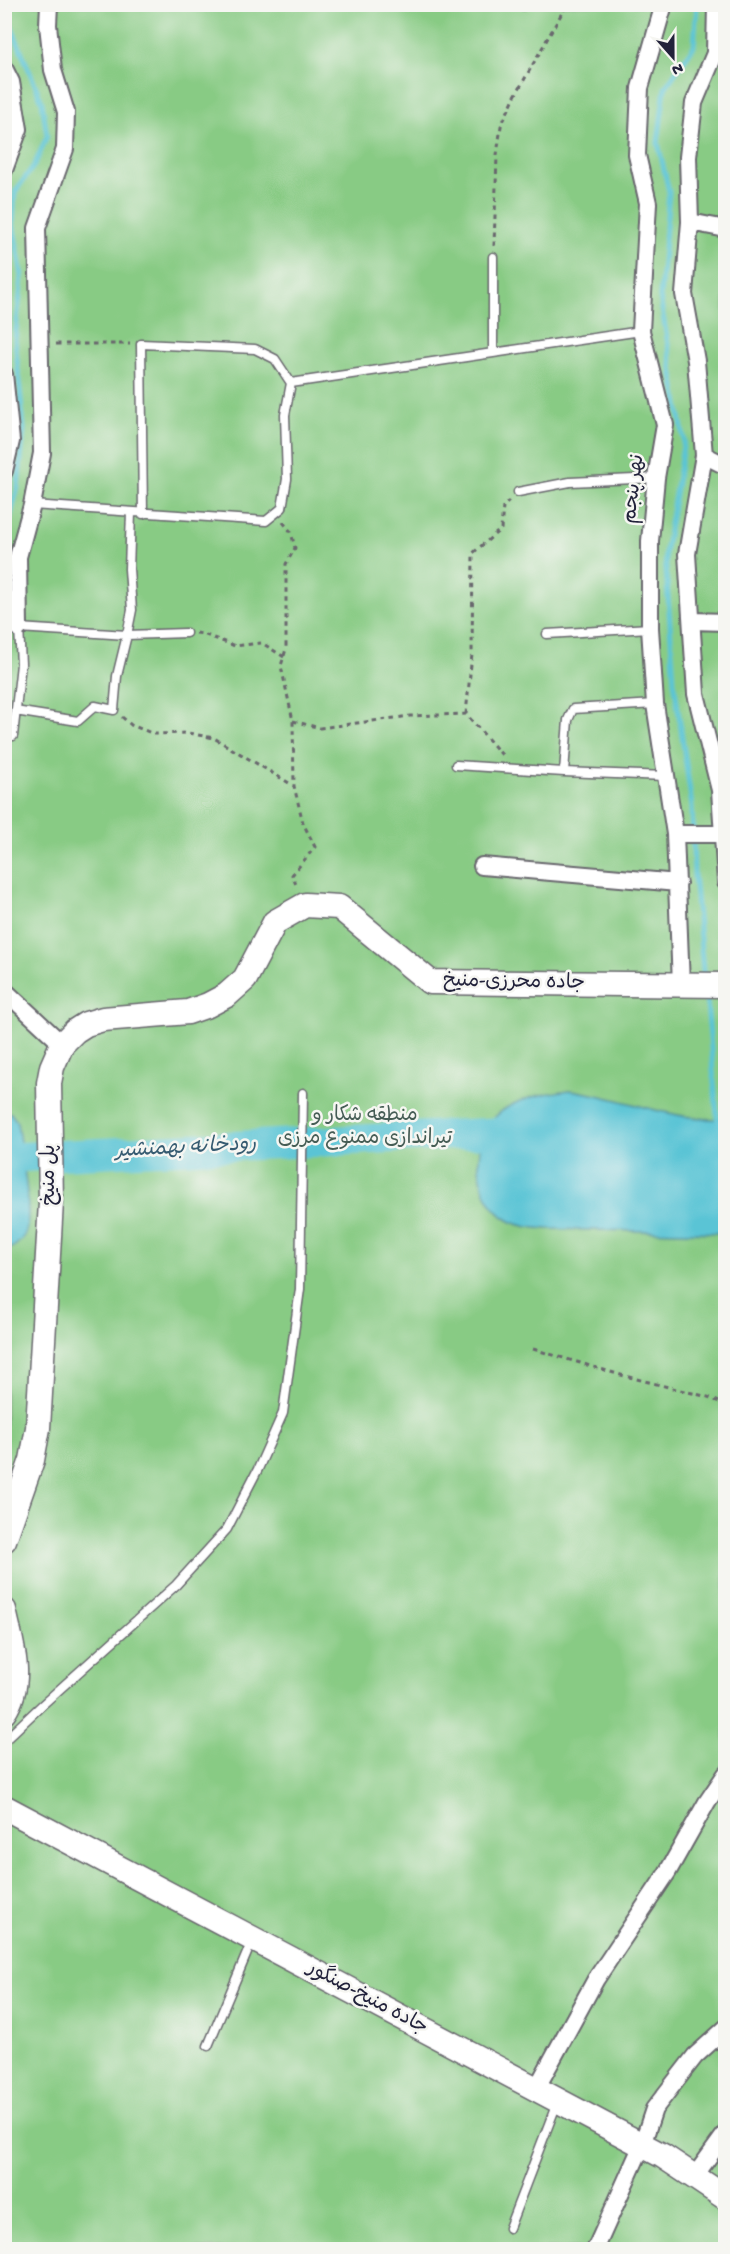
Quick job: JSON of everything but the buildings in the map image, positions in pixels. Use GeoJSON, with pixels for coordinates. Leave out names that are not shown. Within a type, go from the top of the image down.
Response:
{"type":"FeatureCollection","features":[{"type":"Feature","properties":{"kind":"main road","name":"جاده محرزی-منیخ"},"geometry":{"type":"LineString","coordinates":[[305,904],[339,907],[430,982],[722,985]]}},
{"type":"Feature","properties":{"kind":"main road"},"geometry":{"type":"LineString","coordinates":[[62,1044],[86,1024],[103,1019],[189,1012],[226,995],[245,979],[275,922],[305,904]]}},
{"type":"Feature","properties":{"kind":"main road","name":"پل منیخ"},"geometry":{"type":"LineString","coordinates":[[4,1540],[36,1444],[51,1202],[49,1083],[52,1067],[62,1044]]}},
{"type":"Feature","properties":{"kind":"main road"},"geometry":{"type":"LineString","coordinates":[[4,1610],[16,1669],[12,1696],[4,1712]]}},
{"type":"Feature","properties":{"kind":"main road","name":"جاده منیخ-صنگور"},"geometry":{"type":"LineString","coordinates":[[4,1807],[663,2156],[726,2198]]}},
{"type":"Feature","properties":{"kind":"street"},"geometry":{"type":"LineString","coordinates":[[19,628],[18,558],[32,505],[42,453],[37,228],[65,149],[66,112],[53,70],[48,26],[49,4]]}},
{"type":"Feature","properties":{"kind":"street"},"geometry":{"type":"LineString","coordinates":[[716,4],[715,53],[694,103],[688,156],[690,222],[684,294],[696,361],[704,455],[687,554],[696,694],[720,790],[726,882]]}},
{"type":"Feature","properties":{"kind":"street","name":"نهر پنجم"},"geometry":{"type":"LineString","coordinates":[[663,5],[640,88],[636,155],[648,203],[641,331],[666,425],[656,478],[650,541],[650,628],[655,704],[666,776],[679,834],[678,884],[686,985]]}},
{"type":"Feature","properties":{"kind":"street"},"geometry":{"type":"LineString","coordinates":[[4,68],[10,82],[19,129],[4,170]]}},
{"type":"Feature","properties":{"kind":"street"},"geometry":{"type":"LineString","coordinates":[[690,222],[726,229]]}},
{"type":"Feature","properties":{"kind":"street"},"geometry":{"type":"LineString","coordinates":[[4,374],[11,441],[4,471]]}},
{"type":"Feature","properties":{"kind":"street"},"geometry":{"type":"LineString","coordinates":[[704,455],[726,466]]}},
{"type":"Feature","properties":{"kind":"street"},"geometry":{"type":"LineString","coordinates":[[692,621],[726,622]]}},
{"type":"Feature","properties":{"kind":"street"},"geometry":{"type":"LineString","coordinates":[[679,834],[724,834]]}},
{"type":"Feature","properties":{"kind":"street"},"geometry":{"type":"LineString","coordinates":[[482,866],[678,884]]}},
{"type":"Feature","properties":{"kind":"street"},"geometry":{"type":"LineString","coordinates":[[4,990],[62,1044]]}},
{"type":"Feature","properties":{"kind":"street"},"geometry":{"type":"LineString","coordinates":[[536,2089],[596,1980],[667,1873],[707,1802],[726,1774]]}},
{"type":"Feature","properties":{"kind":"street"},"geometry":{"type":"LineString","coordinates":[[595,2250],[642,2145],[654,2109],[695,2056],[726,2028]]}},
{"type":"Feature","properties":{"kind":"street"},"geometry":{"type":"LineString","coordinates":[[694,2177],[726,2133]]}},
{"type":"Feature","properties":{"kind":"lane"},"geometry":{"type":"LineString","coordinates":[[522,6],[536,4]]}},
{"type":"Feature","properties":{"kind":"lane"},"geometry":{"type":"LineString","coordinates":[[493,256],[493,353]]}},
{"type":"Feature","properties":{"kind":"lane"},"geometry":{"type":"LineString","coordinates":[[291,383],[641,331]]}},
{"type":"Feature","properties":{"kind":"lane"},"geometry":{"type":"LineString","coordinates":[[32,505],[143,514],[267,521],[282,508],[287,479],[285,415],[291,383],[275,358],[255,349],[141,344],[143,514]]}},
{"type":"Feature","properties":{"kind":"lane"},"geometry":{"type":"LineString","coordinates":[[518,492],[570,483],[656,478]]}},
{"type":"Feature","properties":{"kind":"lane"},"geometry":{"type":"LineString","coordinates":[[15,711],[78,722],[95,706],[114,710],[117,676],[132,610],[129,569],[131,513]]}},
{"type":"Feature","properties":{"kind":"lane"},"geometry":{"type":"LineString","coordinates":[[13,736],[21,664],[19,628],[127,635],[186,633]]}},
{"type":"Feature","properties":{"kind":"lane"},"geometry":{"type":"LineString","coordinates":[[547,634],[650,628]]}},
{"type":"Feature","properties":{"kind":"lane"},"geometry":{"type":"LineString","coordinates":[[564,772],[568,720],[573,709],[655,704]]}},
{"type":"Feature","properties":{"kind":"lane"},"geometry":{"type":"LineString","coordinates":[[456,765],[666,776]]}},
{"type":"Feature","properties":{"kind":"lane"},"geometry":{"type":"LineString","coordinates":[[4,1740],[176,1585],[226,1529],[258,1469],[283,1413],[300,1289],[303,1093]]}},
{"type":"Feature","properties":{"kind":"lane"},"geometry":{"type":"LineString","coordinates":[[208,2046],[253,1939]]}},
{"type":"Feature","properties":{"kind":"lane"},"geometry":{"type":"LineString","coordinates":[[509,2228],[558,2101]]}},
{"type":"Feature","properties":{"kind":"path"},"geometry":{"type":"LineString","coordinates":[[493,256],[497,155],[501,126],[515,96],[567,4]]}},
{"type":"Feature","properties":{"kind":"path"},"geometry":{"type":"LineString","coordinates":[[40,344],[141,344]]}},
{"type":"Feature","properties":{"kind":"path"},"geometry":{"type":"LineString","coordinates":[[514,769],[466,714],[472,654],[473,553],[501,529],[503,507],[518,492]]}},
{"type":"Feature","properties":{"kind":"path"},"geometry":{"type":"LineString","coordinates":[[276,514],[291,532],[296,548],[286,564],[286,649],[281,666],[293,721],[294,786],[303,823],[315,847],[292,875],[305,904]]}},
{"type":"Feature","properties":{"kind":"path"},"geometry":{"type":"LineString","coordinates":[[186,633],[203,634],[236,646],[262,643],[284,657]]}},
{"type":"Feature","properties":{"kind":"path"},"geometry":{"type":"LineString","coordinates":[[114,710],[131,725],[154,734],[188,733],[214,738],[294,786]]}},
{"type":"Feature","properties":{"kind":"path"},"geometry":{"type":"LineString","coordinates":[[293,721],[320,728],[410,716],[466,714]]}},
{"type":"Feature","properties":{"kind":"path"},"geometry":{"type":"LineString","coordinates":[[4,779],[13,736]]}},
{"type":"Feature","properties":{"kind":"path"},"geometry":{"type":"LineString","coordinates":[[534,1349],[621,1375],[708,1397],[726,1405]]}},
{"type":"Feature","properties":{"kind":"green space","name":"منطقه شکار و تیراندازی ممنوع مرزی"},"geometry":{"type":"Polygon","coordinates":[[[5,5],[725,5],[725,2249],[5,2249],[5,5]]]}},
{"type":"Feature","properties":{"kind":"water"},"geometry":{"type":"Polygon","coordinates":[[[570,1090],[666,1113],[705,1119],[725,1119],[725,1233],[548,1229],[522,1226],[508,1220],[497,1211],[488,1199],[479,1170],[482,1140],[488,1126],[504,1109],[522,1100],[570,1090]]]}},
{"type":"Feature","properties":{"kind":"water"},"geometry":{"type":"Polygon","coordinates":[[[5,1112],[11,1113],[17,1122],[26,1180],[28,1211],[25,1234],[5,1251],[5,1112]]]}},
{"type":"Feature","properties":{"kind":"waterway"},"geometry":{"type":"LineString","coordinates":[[4,540],[18,487],[24,429],[15,340],[22,276],[13,223],[15,192],[35,164],[47,136],[42,102],[10,23],[8,4]]}},
{"type":"Feature","properties":{"kind":"waterway"},"geometry":{"type":"LineString","coordinates":[[697,4],[694,46],[665,88],[658,143],[669,192],[660,297],[684,440],[665,554],[674,681],[692,806],[694,875],[704,980]]}},
{"type":"Feature","properties":{"kind":"waterway"},"geometry":{"type":"LineString","coordinates":[[706,992],[718,1126]]}},
{"type":"Feature","properties":{"kind":"waterway","name":"رودخانه بهمنشیر"},"geometry":{"type":"LineString","coordinates":[[4,1158],[526,1131]]}}]}
